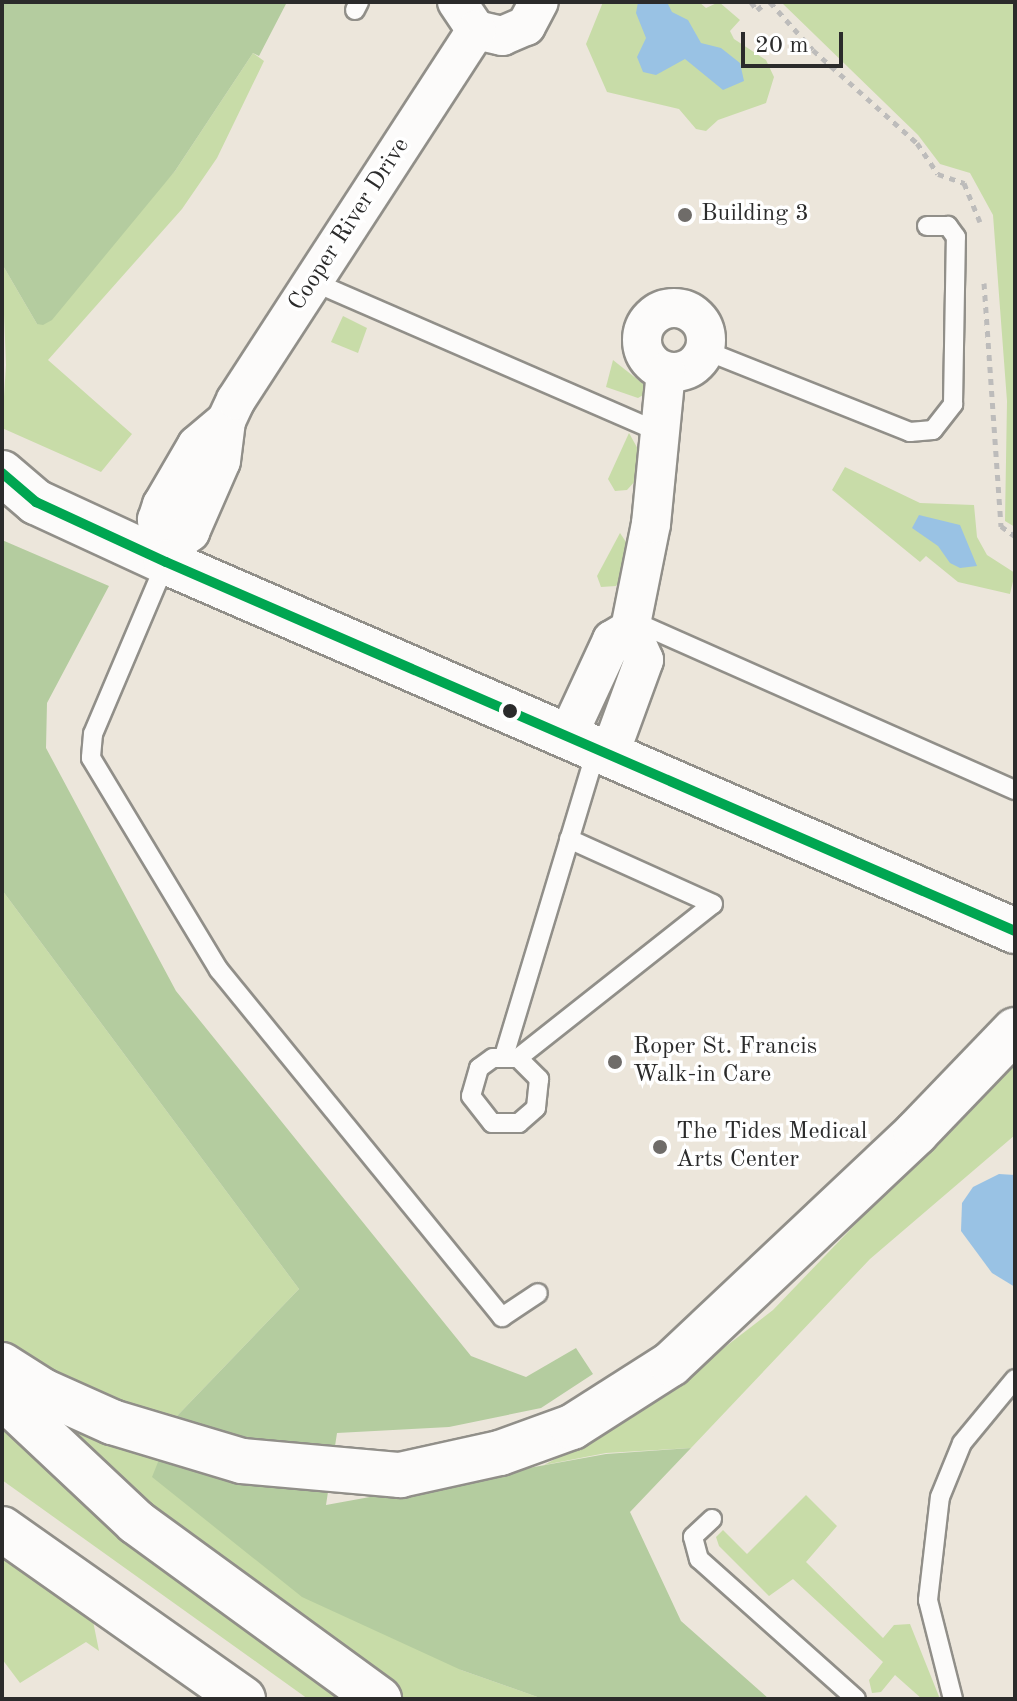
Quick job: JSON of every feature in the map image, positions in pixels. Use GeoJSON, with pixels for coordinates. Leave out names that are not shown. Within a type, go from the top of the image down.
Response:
{"type":"FeatureCollection","features":[{"type":"Feature","properties":{"kind":"main road"},"geometry":{"type":"LineString","coordinates":[[2,473],[19,500],[169,554],[1015,931]]}},
{"type":"Feature","properties":{"kind":"main road"},"geometry":{"type":"LineString","coordinates":[[2,1365],[43,1391],[170,1443],[242,1461],[337,1473],[400,1475],[448,1467],[572,1427],[621,1399],[723,1319],[1015,1030]]}},
{"type":"Feature","properties":{"kind":"main road"},"geometry":{"type":"LineString","coordinates":[[2,1396],[136,1522],[379,1699]]}},
{"type":"Feature","properties":{"kind":"main road"},"geometry":{"type":"LineString","coordinates":[[2,1529],[243,1699]]}},
{"type":"Feature","properties":{"kind":"street"},"geometry":{"type":"LineString","coordinates":[[466,16],[502,36],[515,33],[534,15],[539,2]]}},
{"type":"Feature","properties":{"kind":"street","name":"Cooper River Drive"},"geometry":{"type":"LineString","coordinates":[[169,554],[190,532],[221,461],[226,421],[314,282],[466,16]]}},
{"type":"Feature","properties":{"kind":"street"},"geometry":{"type":"LineString","coordinates":[[681,308],[693,313],[705,332],[704,350],[688,369],[666,372],[652,365],[641,345],[645,323],[659,310],[681,308]]}},
{"type":"Feature","properties":{"kind":"street"},"geometry":{"type":"LineString","coordinates":[[592,745],[612,640],[631,624],[651,524],[666,372]]}},
{"type":"Feature","properties":{"kind":"lane"},"geometry":{"type":"LineString","coordinates":[[704,350],[910,432],[933,430],[953,404],[956,237],[948,226],[927,226]]}},
{"type":"Feature","properties":{"kind":"lane"},"geometry":{"type":"LineString","coordinates":[[314,282],[659,432]]}},
{"type":"Feature","properties":{"kind":"lane"},"geometry":{"type":"LineString","coordinates":[[169,554],[93,734],[91,758],[219,970],[502,1317],[538,1293]]}},
{"type":"Feature","properties":{"kind":"lane"},"geometry":{"type":"LineString","coordinates":[[631,624],[1015,790]]}},
{"type":"Feature","properties":{"kind":"lane"},"geometry":{"type":"LineString","coordinates":[[569,839],[713,904],[511,1057],[592,745]]}},
{"type":"Feature","properties":{"kind":"lane"},"geometry":{"type":"LineString","coordinates":[[953,1699],[928,1600],[940,1497],[962,1443],[1015,1379]]}},
{"type":"Feature","properties":{"kind":"lane"},"geometry":{"type":"LineString","coordinates":[[712,1519],[693,1537],[699,1559],[856,1699]]}},
{"type":"Feature","properties":{"kind":"path"},"geometry":{"type":"LineString","coordinates":[[751,2],[757,10],[767,2]]}},
{"type":"Feature","properties":{"kind":"green space"},"geometry":{"type":"Polygon","coordinates":[[[2,2],[287,2],[259,56],[253,53],[175,171],[52,320],[43,325],[37,324],[2,264],[2,2]]]}},
{"type":"Feature","properties":{"kind":"green space"},"geometry":{"type":"Polygon","coordinates":[[[603,2],[699,2],[706,8],[719,2],[740,20],[730,31],[734,39],[766,60],[774,77],[766,103],[718,120],[706,131],[696,129],[679,109],[607,92],[586,44],[603,2]]]}},
{"type":"Feature","properties":{"kind":"green space"},"geometry":{"type":"Polygon","coordinates":[[[781,2],[1015,2],[1015,527],[1005,521],[1007,401],[993,215],[970,173],[940,164],[918,135],[781,2]]]}},
{"type":"Feature","properties":{"kind":"green space"},"geometry":{"type":"Polygon","coordinates":[[[253,53],[264,61],[217,158],[182,209],[48,360],[132,434],[101,472],[2,428],[6,365],[2,264],[37,324],[175,171],[253,53]]]}},
{"type":"Feature","properties":{"kind":"green space"},"geometry":{"type":"Polygon","coordinates":[[[343,316],[367,328],[358,353],[331,342],[343,316]]]}},
{"type":"Feature","properties":{"kind":"green space"},"geometry":{"type":"Polygon","coordinates":[[[613,360],[647,387],[645,394],[638,398],[606,387],[613,360]]]}},
{"type":"Feature","properties":{"kind":"green space"},"geometry":{"type":"Polygon","coordinates":[[[629,433],[639,451],[636,480],[627,490],[615,491],[608,479],[629,433]]]}},
{"type":"Feature","properties":{"kind":"green space"},"geometry":{"type":"Polygon","coordinates":[[[845,467],[920,503],[974,505],[977,537],[987,555],[1015,573],[1010,594],[958,582],[926,556],[920,562],[832,490],[845,467]]]}},
{"type":"Feature","properties":{"kind":"green space"},"geometry":{"type":"Polygon","coordinates":[[[620,533],[626,542],[622,577],[616,586],[601,587],[597,576],[620,533]]]}},
{"type":"Feature","properties":{"kind":"green space"},"geometry":{"type":"Polygon","coordinates":[[[2,540],[109,586],[47,703],[46,748],[176,991],[471,1356],[526,1377],[576,1348],[593,1374],[541,1408],[449,1427],[337,1433],[326,1505],[606,1454],[691,1448],[630,1512],[681,1621],[769,1699],[543,1699],[461,1670],[302,1597],[152,1477],[176,1417],[299,1289],[2,890],[2,540]]]}},
{"type":"Feature","properties":{"kind":"green space"},"geometry":{"type":"Polygon","coordinates":[[[2,890],[299,1289],[176,1417],[461,1670],[543,1699],[308,1699],[2,1480],[2,890]]]}},
{"type":"Feature","properties":{"kind":"green space"},"geometry":{"type":"Polygon","coordinates":[[[1015,1058],[1015,1135],[870,1259],[691,1448],[606,1453],[544,1465],[638,1414],[773,1310],[1015,1058]]]}},
{"type":"Feature","properties":{"kind":"green space"},"geometry":{"type":"Polygon","coordinates":[[[806,1495],[837,1526],[806,1562],[883,1638],[894,1625],[910,1624],[940,1699],[922,1699],[895,1675],[881,1692],[872,1693],[869,1680],[883,1662],[793,1579],[769,1596],[719,1546],[716,1537],[723,1530],[747,1554],[806,1495]]]}},
{"type":"Feature","properties":{"kind":"green space"},"geometry":{"type":"Polygon","coordinates":[[[2,1552],[92,1616],[99,1651],[86,1642],[20,1683],[2,1659],[2,1552]]]}},
{"type":"Feature","properties":{"kind":"water"},"geometry":{"type":"Polygon","coordinates":[[[638,2],[667,2],[672,12],[688,20],[701,43],[721,48],[740,63],[744,81],[723,90],[685,59],[656,75],[643,72],[637,57],[646,38],[636,13],[638,2]]]}},
{"type":"Feature","properties":{"kind":"water"},"geometry":{"type":"Polygon","coordinates":[[[919,515],[960,525],[977,566],[960,568],[950,563],[938,546],[912,528],[919,515]]]}},
{"type":"Feature","properties":{"kind":"water"},"geometry":{"type":"Polygon","coordinates":[[[999,1174],[1015,1175],[1015,1287],[992,1273],[961,1231],[962,1203],[973,1187],[999,1174]]]}},
{"type":"Feature","properties":{"kind":"transit line"},"geometry":{"type":"LineString","coordinates":[[2,473],[36,502],[166,562],[1015,931]]}},
{"type":"Feature","properties":{"kind":"place","name":"Building 3"},"geometry":{"type":"Point","coordinates":[685,215]}},
{"type":"Feature","properties":{"kind":"place","name":"Roper St. Francis Walk-in Care"},"geometry":{"type":"Point","coordinates":[615,1062]}},
{"type":"Feature","properties":{"kind":"place","name":"The Tides Medical Arts Center"},"geometry":{"type":"Point","coordinates":[660,1147]}}]}
